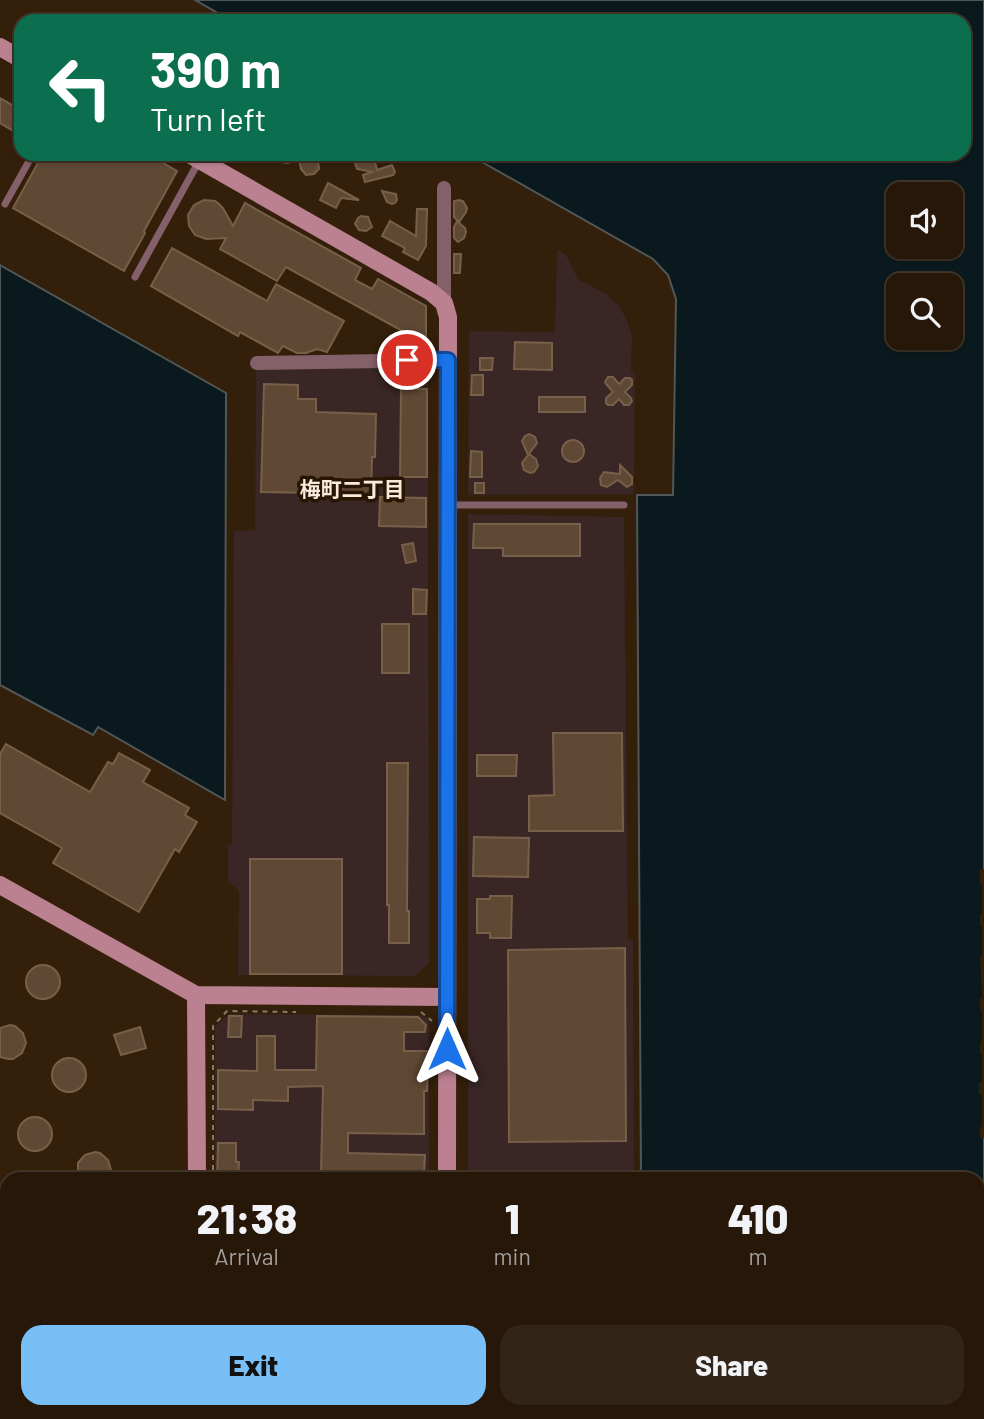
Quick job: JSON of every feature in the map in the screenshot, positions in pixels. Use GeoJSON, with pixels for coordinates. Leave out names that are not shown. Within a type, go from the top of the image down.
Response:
{"type":"FeatureCollection","features":[{"type":"Feature","properties":{"kind":"street"},"geometry":{"type":"LineString","coordinates":[[202,161],[431,292],[444,303]]}},
{"type":"Feature","properties":{"kind":"street"},"geometry":{"type":"LineString","coordinates":[[444,188],[444,303],[448,317],[447,1172]]}},
{"type":"Feature","properties":{"kind":"street"},"geometry":{"type":"LineString","coordinates":[[257,363],[448,360]]}},
{"type":"Feature","properties":{"kind":"street"},"geometry":{"type":"LineString","coordinates":[[0,884],[196,996],[447,997]]}},
{"type":"Feature","properties":{"kind":"street"},"geometry":{"type":"LineString","coordinates":[[196,996],[197,1172]]}},
{"type":"Feature","properties":{"kind":"lane"},"geometry":{"type":"LineString","coordinates":[[5,204],[29,161]]}},
{"type":"Feature","properties":{"kind":"lane"},"geometry":{"type":"LineString","coordinates":[[135,277],[193,161]]}},
{"type":"Feature","properties":{"kind":"lane"},"geometry":{"type":"LineString","coordinates":[[448,505],[624,505]]}},
{"type":"Feature","properties":{"kind":"path"},"geometry":{"type":"LineString","coordinates":[[213,1172],[213,1026],[227,1012],[296,1012]]}},
{"type":"Feature","properties":{"kind":"path"},"geometry":{"type":"LineString","coordinates":[[421,1012],[432,1020]]}},
{"type":"Feature","properties":{"kind":"shaded area"},"geometry":{"type":"Polygon","coordinates":[[[195,0],[984,0],[984,1172],[641,1172],[637,495],[673,495],[676,299],[668,275],[653,259],[480,161],[971,161],[971,14],[220,14],[195,0]]]}},
{"type":"Feature","properties":{"kind":"shaded area"},"geometry":{"type":"Polygon","coordinates":[[[557,249],[566,255],[578,279],[606,294],[619,306],[627,320],[632,337],[631,372],[635,373],[634,494],[468,495],[469,331],[555,332],[557,249]]]}},
{"type":"Feature","properties":{"kind":"shaded area"},"geometry":{"type":"Polygon","coordinates":[[[0,265],[226,393],[225,800],[98,727],[93,735],[0,685],[0,265]]]}},
{"type":"Feature","properties":{"kind":"shaded area"},"geometry":{"type":"Polygon","coordinates":[[[428,367],[429,963],[415,976],[238,975],[239,891],[228,881],[228,845],[232,845],[234,531],[255,530],[256,369],[428,367]]]}},
{"type":"Feature","properties":{"kind":"shaded area"},"geometry":{"type":"Polygon","coordinates":[[[468,514],[624,517],[628,940],[633,940],[634,1172],[468,1172],[468,514]]]}},
{"type":"Feature","properties":{"kind":"shaded area"},"geometry":{"type":"Polygon","coordinates":[[[229,1014],[421,1015],[429,1019],[429,1172],[215,1172],[215,1027],[229,1014]]]}},
{"type":"Feature","properties":{"kind":"pier"},"geometry":{"type":"Polygon","coordinates":[[[980,869],[984,869],[984,1138],[980,1138],[982,1095],[979,1094],[979,1083],[982,1082],[980,869]]]}},
{"type":"Feature","properties":{"kind":"building"},"geometry":{"type":"Polygon","coordinates":[[[0,98],[14,106],[14,131],[0,123],[0,98]]]}},
{"type":"Feature","properties":{"kind":"building"},"geometry":{"type":"Polygon","coordinates":[[[39,161],[160,161],[177,171],[124,271],[13,208],[39,161]]]}},
{"type":"Feature","properties":{"kind":"building"},"geometry":{"type":"Polygon","coordinates":[[[299,161],[318,161],[319,169],[314,174],[306,175],[299,161]]]}},
{"type":"Feature","properties":{"kind":"building"},"geometry":{"type":"Polygon","coordinates":[[[354,161],[375,161],[377,170],[392,165],[395,172],[393,175],[365,182],[363,175],[372,172],[357,169],[354,161]]]}},
{"type":"Feature","properties":{"kind":"building"},"geometry":{"type":"Polygon","coordinates":[[[328,183],[359,200],[341,198],[336,208],[320,200],[328,183]]]}},
{"type":"Feature","properties":{"kind":"building"},"geometry":{"type":"Polygon","coordinates":[[[382,191],[396,194],[395,203],[387,202],[382,191]]]}},
{"type":"Feature","properties":{"kind":"building"},"geometry":{"type":"Polygon","coordinates":[[[204,200],[219,204],[233,226],[245,203],[361,268],[355,280],[372,289],[378,279],[426,306],[426,344],[286,267],[277,281],[220,249],[226,238],[206,239],[195,235],[189,226],[188,215],[194,205],[204,200]]]}},
{"type":"Feature","properties":{"kind":"building"},"geometry":{"type":"Polygon","coordinates":[[[454,201],[463,201],[467,208],[459,222],[454,217],[454,201]]]}},
{"type":"Feature","properties":{"kind":"building"},"geometry":{"type":"Polygon","coordinates":[[[417,209],[427,209],[426,246],[418,260],[403,252],[405,248],[382,236],[390,221],[416,236],[417,209]]]}},
{"type":"Feature","properties":{"kind":"building"},"geometry":{"type":"Polygon","coordinates":[[[361,216],[368,217],[372,227],[366,231],[359,230],[355,224],[361,216]]]}},
{"type":"Feature","properties":{"kind":"building"},"geometry":{"type":"Polygon","coordinates":[[[457,221],[466,232],[464,238],[458,242],[454,238],[457,221]]]}},
{"type":"Feature","properties":{"kind":"building"},"geometry":{"type":"Polygon","coordinates":[[[172,248],[267,301],[276,284],[344,321],[327,352],[317,349],[297,353],[283,346],[278,353],[240,332],[238,336],[151,286],[172,248]]]}},
{"type":"Feature","properties":{"kind":"building"},"geometry":{"type":"Polygon","coordinates":[[[454,254],[461,254],[460,273],[454,273],[454,254]]]}},
{"type":"Feature","properties":{"kind":"building"},"geometry":{"type":"Polygon","coordinates":[[[515,342],[552,343],[552,370],[514,369],[515,342]]]}},
{"type":"Feature","properties":{"kind":"building"},"geometry":{"type":"Polygon","coordinates":[[[480,358],[493,358],[492,370],[480,370],[480,358]]]}},
{"type":"Feature","properties":{"kind":"building"},"geometry":{"type":"Polygon","coordinates":[[[472,375],[483,375],[483,395],[471,395],[472,375]]]}},
{"type":"Feature","properties":{"kind":"building"},"geometry":{"type":"Polygon","coordinates":[[[608,377],[613,377],[619,384],[625,378],[632,380],[632,385],[625,392],[632,401],[629,405],[624,405],[619,399],[613,405],[606,403],[606,398],[613,392],[605,382],[608,377]]]}},
{"type":"Feature","properties":{"kind":"building"},"geometry":{"type":"Polygon","coordinates":[[[264,384],[298,385],[298,399],[316,399],[316,412],[376,414],[371,494],[261,492],[264,384]]]}},
{"type":"Feature","properties":{"kind":"building"},"geometry":{"type":"Polygon","coordinates":[[[401,389],[427,389],[427,477],[400,477],[401,389]]]}},
{"type":"Feature","properties":{"kind":"building"},"geometry":{"type":"Polygon","coordinates":[[[539,397],[585,397],[585,412],[539,412],[539,397]]]}},
{"type":"Feature","properties":{"kind":"building"},"geometry":{"type":"Polygon","coordinates":[[[529,434],[535,437],[537,443],[528,455],[522,441],[529,434]]]}},
{"type":"Feature","properties":{"kind":"building"},"geometry":{"type":"Polygon","coordinates":[[[573,440],[583,447],[584,451],[577,461],[573,462],[563,455],[562,451],[569,441],[573,440]]]}},
{"type":"Feature","properties":{"kind":"building"},"geometry":{"type":"Polygon","coordinates":[[[471,451],[482,452],[482,477],[470,477],[471,451]]]}},
{"type":"Feature","properties":{"kind":"building"},"geometry":{"type":"Polygon","coordinates":[[[529,454],[536,459],[538,466],[530,473],[524,470],[522,463],[529,454]]]}},
{"type":"Feature","properties":{"kind":"building"},"geometry":{"type":"Polygon","coordinates":[[[620,465],[632,477],[632,484],[627,487],[618,480],[607,487],[601,485],[600,478],[604,472],[620,474],[620,465]]]}},
{"type":"Feature","properties":{"kind":"building"},"geometry":{"type":"Polygon","coordinates":[[[475,483],[484,483],[484,493],[475,493],[475,483]]]}},
{"type":"Feature","properties":{"kind":"building"},"geometry":{"type":"Polygon","coordinates":[[[380,497],[426,498],[426,527],[379,526],[380,497]]]}},
{"type":"Feature","properties":{"kind":"building"},"geometry":{"type":"Polygon","coordinates":[[[474,524],[580,524],[580,556],[503,556],[503,548],[473,548],[474,524]]]}},
{"type":"Feature","properties":{"kind":"building"},"geometry":{"type":"Polygon","coordinates":[[[413,543],[416,561],[406,563],[402,545],[413,543]]]}},
{"type":"Feature","properties":{"kind":"building"},"geometry":{"type":"Polygon","coordinates":[[[413,589],[427,590],[426,614],[413,614],[413,589]]]}},
{"type":"Feature","properties":{"kind":"building"},"geometry":{"type":"Polygon","coordinates":[[[382,624],[409,624],[409,673],[382,673],[382,624]]]}},
{"type":"Feature","properties":{"kind":"building"},"geometry":{"type":"Polygon","coordinates":[[[553,733],[622,733],[623,831],[529,831],[529,796],[554,795],[553,733]]]}},
{"type":"Feature","properties":{"kind":"building"},"geometry":{"type":"Polygon","coordinates":[[[6,744],[90,792],[108,762],[113,764],[119,753],[150,770],[143,782],[189,808],[185,815],[197,822],[179,852],[175,849],[139,912],[53,863],[62,848],[0,813],[0,754],[6,744]]]}},
{"type":"Feature","properties":{"kind":"building"},"geometry":{"type":"Polygon","coordinates":[[[477,755],[517,755],[516,776],[477,776],[477,755]]]}},
{"type":"Feature","properties":{"kind":"building"},"geometry":{"type":"Polygon","coordinates":[[[387,763],[408,763],[409,943],[389,943],[387,763]]]}},
{"type":"Feature","properties":{"kind":"building"},"geometry":{"type":"Polygon","coordinates":[[[474,837],[529,838],[528,877],[473,876],[474,837]]]}},
{"type":"Feature","properties":{"kind":"building"},"geometry":{"type":"Polygon","coordinates":[[[250,859],[342,859],[342,974],[250,974],[250,859]]]}},
{"type":"Feature","properties":{"kind":"building"},"geometry":{"type":"Polygon","coordinates":[[[490,896],[512,896],[511,938],[490,938],[490,933],[477,933],[477,899],[490,899],[490,896]]]}},
{"type":"Feature","properties":{"kind":"building"},"geometry":{"type":"Polygon","coordinates":[[[625,948],[626,1141],[509,1142],[508,950],[625,948]]]}},
{"type":"Feature","properties":{"kind":"building"},"geometry":{"type":"Polygon","coordinates":[[[43,965],[55,970],[60,982],[55,994],[43,999],[31,994],[26,982],[31,970],[43,965]]]}},
{"type":"Feature","properties":{"kind":"building"},"geometry":{"type":"Polygon","coordinates":[[[229,1016],[242,1016],[241,1037],[228,1037],[229,1016]]]}},
{"type":"Feature","properties":{"kind":"building"},"geometry":{"type":"Polygon","coordinates":[[[317,1016],[418,1017],[426,1025],[425,1032],[404,1032],[404,1051],[428,1051],[424,1134],[348,1133],[348,1153],[425,1155],[424,1172],[321,1172],[323,1086],[288,1087],[288,1101],[253,1100],[253,1110],[218,1109],[218,1070],[257,1071],[257,1036],[275,1036],[275,1070],[316,1070],[317,1016]]]}},
{"type":"Feature","properties":{"kind":"building"},"geometry":{"type":"Polygon","coordinates":[[[10,1025],[23,1033],[26,1043],[22,1053],[13,1059],[0,1057],[0,1028],[10,1025]]]}},
{"type":"Feature","properties":{"kind":"building"},"geometry":{"type":"Polygon","coordinates":[[[140,1027],[146,1048],[121,1055],[114,1035],[140,1027]]]}},
{"type":"Feature","properties":{"kind":"building"},"geometry":{"type":"Polygon","coordinates":[[[69,1058],[81,1063],[86,1075],[81,1087],[69,1092],[57,1087],[52,1075],[57,1063],[69,1058]]]}},
{"type":"Feature","properties":{"kind":"building"},"geometry":{"type":"Polygon","coordinates":[[[35,1117],[47,1122],[52,1134],[47,1146],[35,1151],[23,1146],[18,1134],[23,1122],[35,1117]]]}},
{"type":"Feature","properties":{"kind":"building"},"geometry":{"type":"Polygon","coordinates":[[[218,1143],[236,1143],[238,1172],[217,1172],[218,1143]]]}},
{"type":"Feature","properties":{"kind":"building"},"geometry":{"type":"Polygon","coordinates":[[[100,1153],[108,1160],[111,1172],[78,1172],[78,1163],[85,1155],[100,1153]]]}},
{"type":"Feature","properties":{"kind":"district","name":"梅町二丁目"},"geometry":{"type":"Point","coordinates":[352,490]}},
{"type":"Feature","properties":{"kind":"route"},"geometry":{"type":"LineString","coordinates":[[407,360],[448,360],[447,1049]]}}]}
